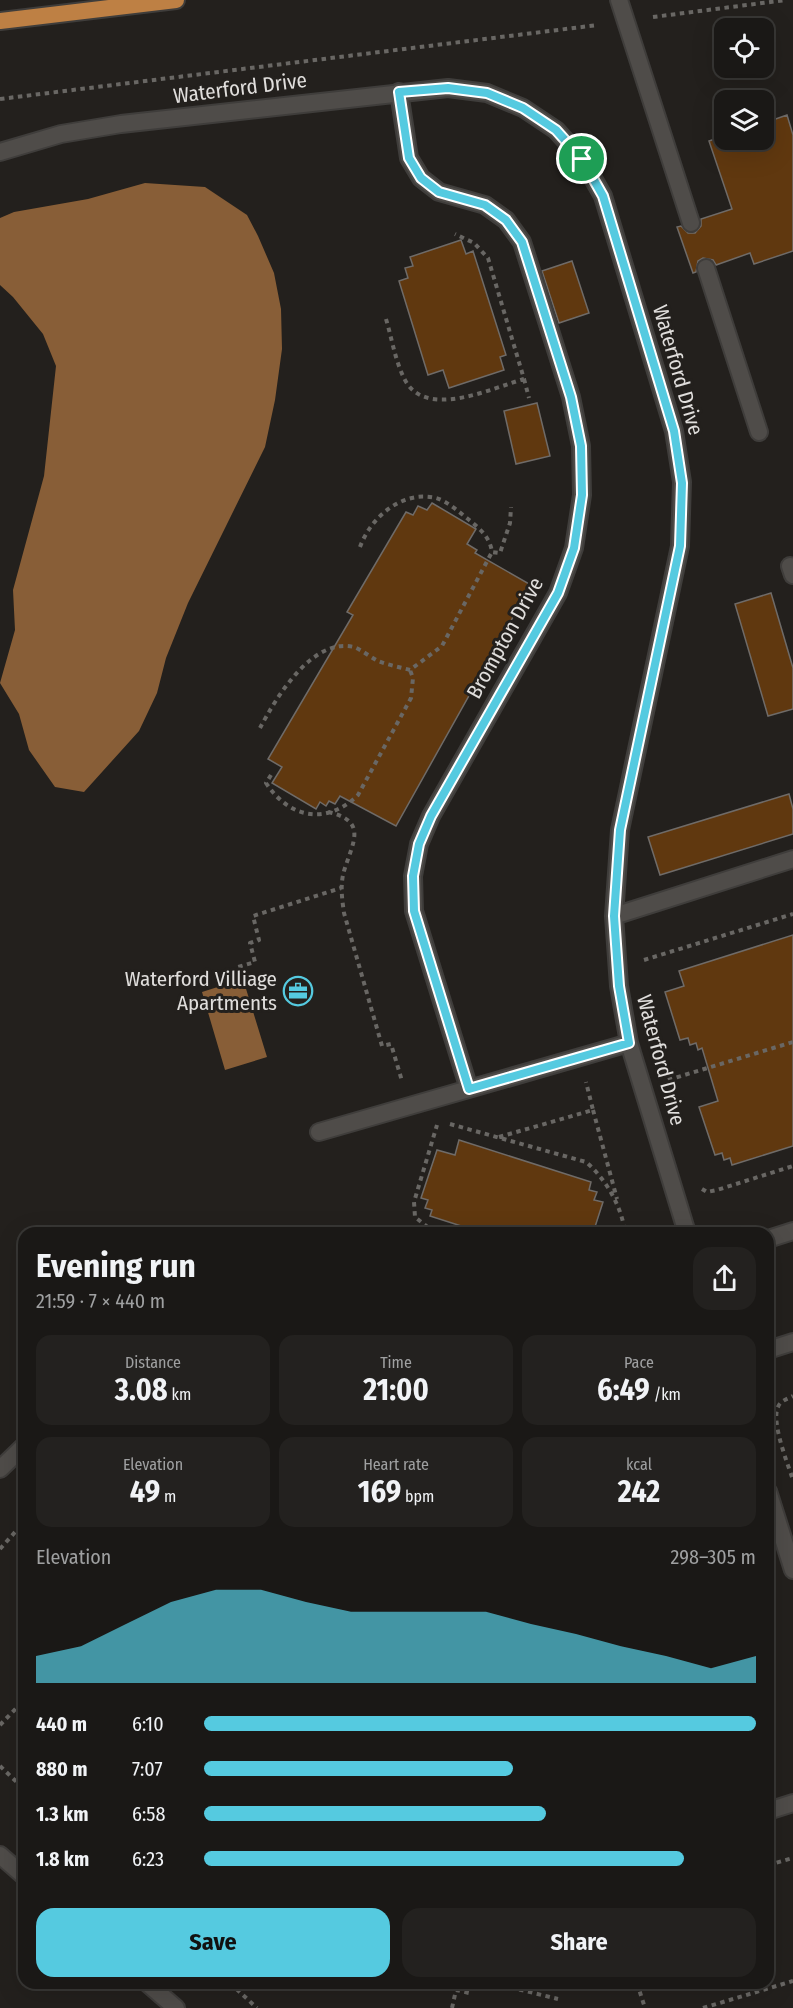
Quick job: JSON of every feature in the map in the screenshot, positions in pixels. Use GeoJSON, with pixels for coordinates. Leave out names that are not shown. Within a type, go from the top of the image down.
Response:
{"type":"FeatureCollection","features":[{"type":"Feature","properties":{"kind":"highway"},"geometry":{"type":"LineString","coordinates":[[0,21],[176,0]]}},
{"type":"Feature","properties":{"kind":"street"},"geometry":{"type":"LineString","coordinates":[[619,0],[691,223]]}},
{"type":"Feature","properties":{"kind":"street","name":"Waterford Drive"},"geometry":{"type":"LineString","coordinates":[[0,152],[61,134],[121,124],[448,88],[487,93],[523,108],[556,130],[582,159],[603,196],[674,431],[682,483],[680,546],[620,830],[614,916],[619,986],[629,1043],[685,1227]]}},
{"type":"Feature","properties":{"kind":"street","name":"Brompton Drive"},"geometry":{"type":"LineString","coordinates":[[399,92],[409,158],[421,178],[439,192],[485,205],[506,220],[522,242],[571,397],[581,446],[582,495],[574,548],[558,593],[431,816],[419,844],[413,876],[414,911],[469,1089]]}},
{"type":"Feature","properties":{"kind":"street"},"geometry":{"type":"LineString","coordinates":[[706,268],[759,432]]}},
{"type":"Feature","properties":{"kind":"street"},"geometry":{"type":"LineString","coordinates":[[614,916],[793,859]]}},
{"type":"Feature","properties":{"kind":"street"},"geometry":{"type":"LineString","coordinates":[[319,1132],[629,1043]]}},
{"type":"Feature","properties":{"kind":"street"},"geometry":{"type":"LineString","coordinates":[[774,1237],[793,1231]]}},
{"type":"Feature","properties":{"kind":"street"},"geometry":{"type":"LineString","coordinates":[[774,1348],[793,1342]]}},
{"type":"Feature","properties":{"kind":"street"},"geometry":{"type":"LineString","coordinates":[[0,1469],[18,1452]]}},
{"type":"Feature","properties":{"kind":"street"},"geometry":{"type":"LineString","coordinates":[[774,1510],[793,1570]]}},
{"type":"Feature","properties":{"kind":"street"},"geometry":{"type":"LineString","coordinates":[[774,1809],[793,1803]]}},
{"type":"Feature","properties":{"kind":"street"},"geometry":{"type":"LineString","coordinates":[[0,1855],[18,1871]]}},
{"type":"Feature","properties":{"kind":"street"},"geometry":{"type":"LineString","coordinates":[[159,1989],[176,2008]]}},
{"type":"Feature","properties":{"kind":"path"},"geometry":{"type":"LineString","coordinates":[[0,99],[786,0]]}},
{"type":"Feature","properties":{"kind":"path"},"geometry":{"type":"LineString","coordinates":[[455,234],[474,243],[489,258],[529,398]]}},
{"type":"Feature","properties":{"kind":"path"},"geometry":{"type":"LineString","coordinates":[[386,319],[405,380],[417,393],[427,398],[438,400],[460,398],[524,379]]}},
{"type":"Feature","properties":{"kind":"path"},"geometry":{"type":"LineString","coordinates":[[360,547],[365,534],[389,507],[421,497],[438,498],[463,515],[487,537],[492,552],[442,646],[410,670]]}},
{"type":"Feature","properties":{"kind":"path"},"geometry":{"type":"LineString","coordinates":[[492,552],[500,553],[510,523],[511,507]]}},
{"type":"Feature","properties":{"kind":"path"},"geometry":{"type":"LineString","coordinates":[[261,728],[273,705],[306,663],[329,649],[343,646],[356,648],[376,660],[410,670]]}},
{"type":"Feature","properties":{"kind":"path"},"geometry":{"type":"LineString","coordinates":[[271,775],[266,783],[287,807],[298,813],[313,815],[344,807],[358,795],[411,698],[413,678],[410,670]]}},
{"type":"Feature","properties":{"kind":"path"},"geometry":{"type":"LineString","coordinates":[[328,812],[345,817],[352,822],[354,840],[341,888],[344,913],[382,1046],[391,1044],[409,1106]]}},
{"type":"Feature","properties":{"kind":"path"},"geometry":{"type":"LineString","coordinates":[[243,984],[238,967],[255,962],[250,943],[260,940],[253,916],[341,888]]}},
{"type":"Feature","properties":{"kind":"path"},"geometry":{"type":"LineString","coordinates":[[639,963],[793,914]]}},
{"type":"Feature","properties":{"kind":"path"},"geometry":{"type":"LineString","coordinates":[[669,1080],[793,1042]]}},
{"type":"Feature","properties":{"kind":"path"},"geometry":{"type":"LineString","coordinates":[[579,1057],[624,1227]]}},
{"type":"Feature","properties":{"kind":"path"},"geometry":{"type":"LineString","coordinates":[[666,1069],[672,1091]]}},
{"type":"Feature","properties":{"kind":"path"},"geometry":{"type":"LineString","coordinates":[[498,1137],[593,1110]]}},
{"type":"Feature","properties":{"kind":"path"},"geometry":{"type":"LineString","coordinates":[[428,1227],[415,1217],[414,1202],[438,1121]]}},
{"type":"Feature","properties":{"kind":"path"},"geometry":{"type":"LineString","coordinates":[[448,1124],[586,1162],[595,1170],[612,1194],[624,1224]]}},
{"type":"Feature","properties":{"kind":"path"},"geometry":{"type":"LineString","coordinates":[[699,1183],[707,1192],[793,1166]]}},
{"type":"Feature","properties":{"kind":"path"},"geometry":{"type":"LineString","coordinates":[[793,1396],[782,1401],[776,1413],[777,1428],[793,1481]]}},
{"type":"Feature","properties":{"kind":"path"},"geometry":{"type":"LineString","coordinates":[[0,1549],[18,1529]]}},
{"type":"Feature","properties":{"kind":"path"},"geometry":{"type":"LineString","coordinates":[[0,1725],[18,1706]]}},
{"type":"Feature","properties":{"kind":"path"},"geometry":{"type":"LineString","coordinates":[[0,1766],[18,1783]]}},
{"type":"Feature","properties":{"kind":"path"},"geometry":{"type":"LineString","coordinates":[[774,1863],[793,1858]]}},
{"type":"Feature","properties":{"kind":"path"},"geometry":{"type":"LineString","coordinates":[[774,1987],[793,1981]]}},
{"type":"Feature","properties":{"kind":"path"},"geometry":{"type":"LineString","coordinates":[[236,1989],[257,2008]]}},
{"type":"Feature","properties":{"kind":"path"},"geometry":{"type":"LineString","coordinates":[[452,2008],[456,1990],[469,1993],[470,1989]]}},
{"type":"Feature","properties":{"kind":"path"},"geometry":{"type":"LineString","coordinates":[[517,1989],[558,1999]]}},
{"type":"Feature","properties":{"kind":"path"},"geometry":{"type":"LineString","coordinates":[[639,1989],[645,2008]]}},
{"type":"Feature","properties":{"kind":"path"},"geometry":{"type":"LineString","coordinates":[[703,2008],[766,1989]]}},
{"type":"Feature","properties":{"kind":"shaded area"},"geometry":{"type":"Polygon","coordinates":[[[145,183],[205,187],[247,215],[274,273],[281,309],[282,349],[275,400],[265,447],[188,603],[166,658],[157,693],[139,731],[84,792],[55,787],[29,750],[19,714],[0,683],[15,630],[13,590],[44,476],[56,366],[43,334],[13,297],[0,285],[0,218],[14,212],[88,199],[145,183]]]}},
{"type":"Feature","properties":{"kind":"shaded area"},"geometry":{"type":"Polygon","coordinates":[[[243,979],[267,1057],[225,1070],[202,992],[243,979]]]}},
{"type":"Feature","properties":{"kind":"building"},"geometry":{"type":"Polygon","coordinates":[[[787,115],[793,135],[793,251],[754,264],[750,253],[716,265],[713,260],[703,258],[698,261],[696,272],[693,273],[677,227],[681,226],[688,233],[695,233],[701,226],[701,219],[732,209],[709,141],[714,139],[714,150],[774,150],[774,120],[787,115]]]}},
{"type":"Feature","properties":{"kind":"building"},"geometry":{"type":"Polygon","coordinates":[[[461,240],[466,254],[473,251],[506,355],[500,357],[504,370],[449,388],[443,370],[428,375],[399,281],[408,278],[405,268],[413,266],[410,257],[461,240]]]}},
{"type":"Feature","properties":{"kind":"building"},"geometry":{"type":"Polygon","coordinates":[[[572,261],[589,313],[559,323],[542,271],[572,261]]]}},
{"type":"Feature","properties":{"kind":"building"},"geometry":{"type":"Polygon","coordinates":[[[537,403],[550,456],[516,464],[504,411],[537,403]]]}},
{"type":"Feature","properties":{"kind":"building"},"geometry":{"type":"Polygon","coordinates":[[[432,503],[476,529],[467,544],[477,550],[475,553],[531,585],[396,826],[340,796],[335,804],[329,801],[326,806],[320,802],[316,809],[272,783],[282,767],[268,759],[353,615],[347,612],[406,512],[413,515],[418,506],[427,510],[432,503]]]}},
{"type":"Feature","properties":{"kind":"building"},"geometry":{"type":"Polygon","coordinates":[[[771,593],[793,668],[793,709],[768,716],[735,604],[771,593]]]}},
{"type":"Feature","properties":{"kind":"building"},"geometry":{"type":"Polygon","coordinates":[[[789,794],[793,809],[793,834],[660,875],[648,837],[789,794]]]}},
{"type":"Feature","properties":{"kind":"building"},"geometry":{"type":"Polygon","coordinates":[[[793,935],[793,1146],[732,1165],[730,1158],[724,1160],[722,1153],[715,1155],[699,1107],[718,1101],[702,1048],[698,1050],[696,1043],[690,1045],[688,1038],[680,1040],[665,992],[684,986],[679,971],[793,935]]]}},
{"type":"Feature","properties":{"kind":"building"},"geometry":{"type":"Polygon","coordinates":[[[459,1140],[591,1182],[589,1190],[597,1192],[594,1200],[603,1202],[595,1227],[464,1227],[430,1216],[432,1210],[425,1208],[428,1200],[421,1198],[437,1150],[455,1155],[459,1140]]]}},
{"type":"Feature","properties":{"kind":"place","name":"Waterford Villiage Apartments"},"geometry":{"type":"Point","coordinates":[298,991]}},
{"type":"Feature","properties":{"kind":"route"},"geometry":{"type":"LineString","coordinates":[[448,88],[487,93],[523,108],[556,130],[582,159],[603,196],[674,431],[682,483],[680,546],[620,830],[614,916],[619,986],[629,1043],[469,1089],[414,911],[413,876],[419,844],[431,816],[558,593],[574,548],[582,495],[581,446],[571,397],[522,242],[506,220],[485,205],[439,192],[421,178],[409,158],[399,92],[448,88]]}}]}
